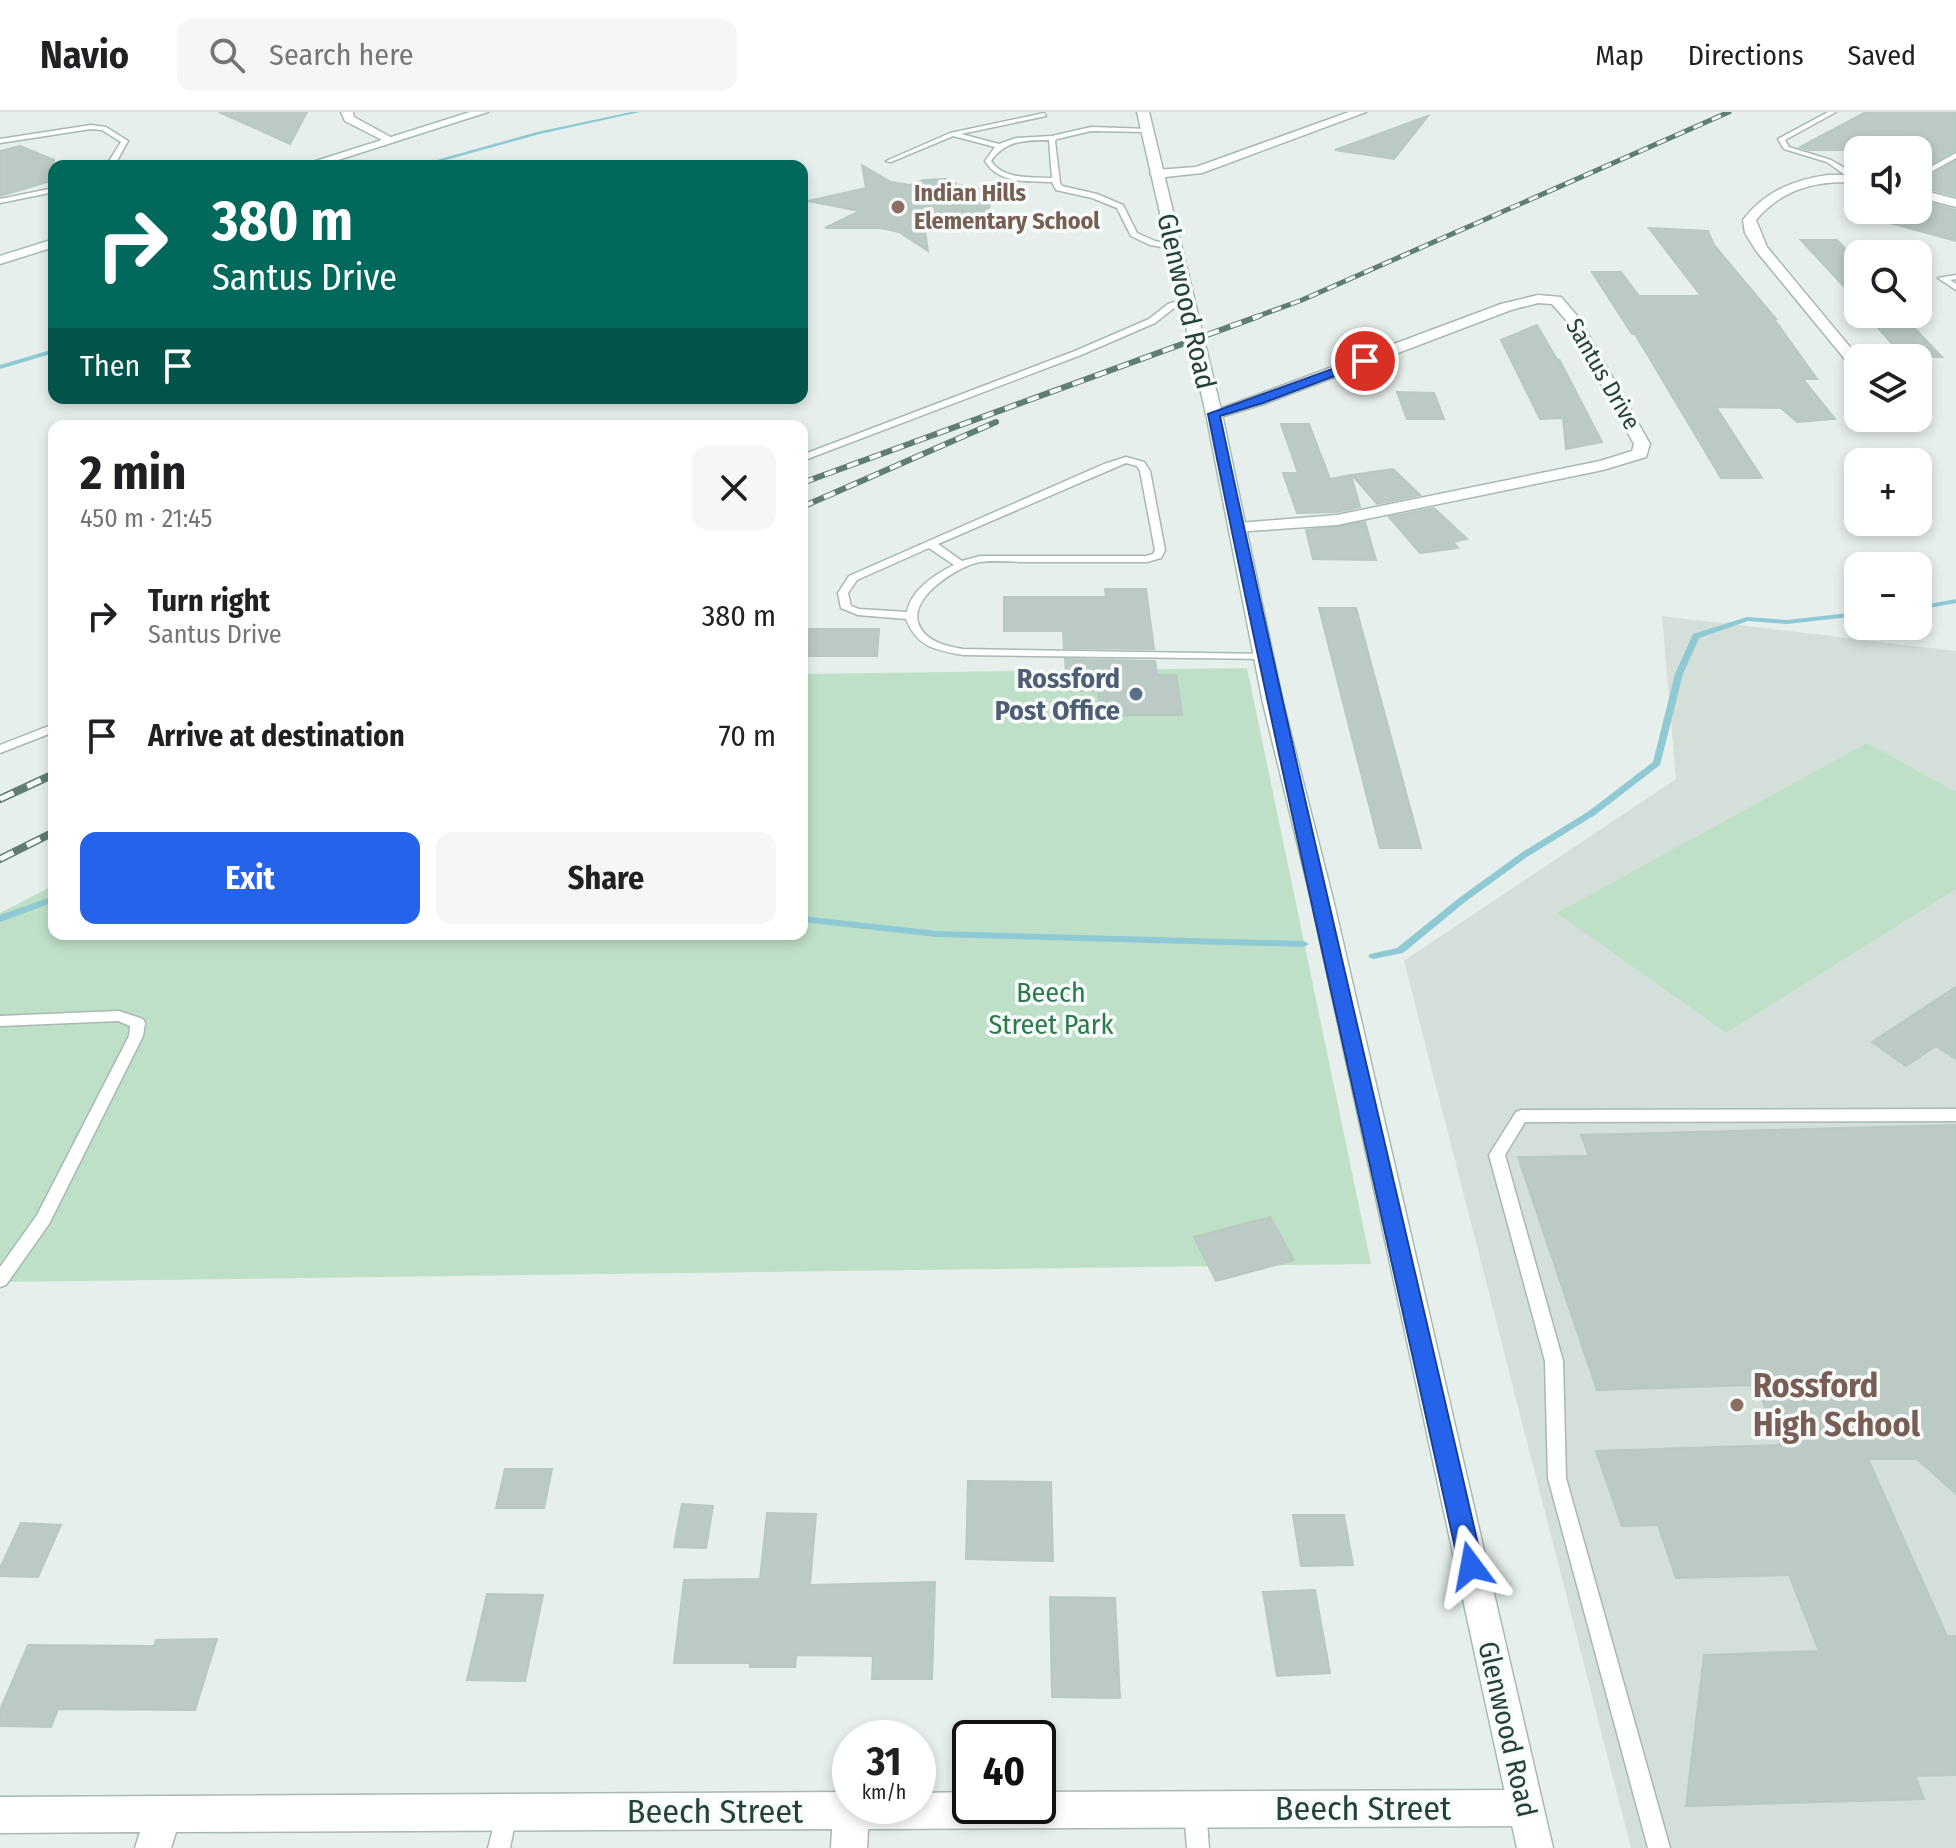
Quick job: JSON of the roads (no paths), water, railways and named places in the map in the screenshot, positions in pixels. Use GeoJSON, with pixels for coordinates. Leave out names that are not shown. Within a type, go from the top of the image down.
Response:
{"type":"FeatureCollection","features":[{"type":"Feature","properties":{"kind":"street"},"geometry":{"type":"LineString","coordinates":[[347,112],[349,119],[390,140]]}},
{"type":"Feature","properties":{"kind":"street"},"geometry":{"type":"LineString","coordinates":[[325,160],[482,112]]}},
{"type":"Feature","properties":{"kind":"street"},"geometry":{"type":"LineString","coordinates":[[1156,174],[1208,167],[1360,112]]}},
{"type":"Feature","properties":{"kind":"street","name":"Glenwood Road"},"geometry":{"type":"LineString","coordinates":[[1145,121],[1214,414],[1264,657],[1535,1848]]}},
{"type":"Feature","properties":{"kind":"street"},"geometry":{"type":"LineString","coordinates":[[1844,177],[1806,182],[1769,201],[1749,220],[1752,233],[1762,249],[1844,349]]}},
{"type":"Feature","properties":{"kind":"street"},"geometry":{"type":"LineString","coordinates":[[1932,197],[1956,203]]}},
{"type":"Feature","properties":{"kind":"street"},"geometry":{"type":"LineString","coordinates":[[0,260],[48,245]]}},
{"type":"Feature","properties":{"kind":"street","name":"Santus Drive"},"geometry":{"type":"LineString","coordinates":[[1214,414],[1259,401],[1506,307],[1538,299],[1556,300],[1572,318],[1642,444],[1640,454],[1629,458],[1556,475],[1337,520],[1239,528]]}},
{"type":"Feature","properties":{"kind":"street","name":"Beech Street"},"geometry":{"type":"LineString","coordinates":[[936,1810],[1525,1808]]}},
{"type":"Feature","properties":{"kind":"street","name":"Beech Street"},"geometry":{"type":"LineString","coordinates":[[0,1815],[158,1831],[506,1812],[832,1810]]}},
{"type":"Feature","properties":{"kind":"street"},"geometry":{"type":"LineString","coordinates":[[849,1848],[850,1824]]}},
{"type":"Feature","properties":{"kind":"lane"},"geometry":{"type":"LineString","coordinates":[[1833,112],[1781,139],[1786,148],[1829,161],[1844,170]]}},
{"type":"Feature","properties":{"kind":"lane"},"geometry":{"type":"LineString","coordinates":[[889,161],[952,134],[1044,115]]}},
{"type":"Feature","properties":{"kind":"lane"},"geometry":{"type":"LineString","coordinates":[[952,134],[998,146],[1022,139],[1054,138],[1145,121]]}},
{"type":"Feature","properties":{"kind":"lane"},"geometry":{"type":"LineString","coordinates":[[0,141],[98,127],[125,141],[114,160]]}},
{"type":"Feature","properties":{"kind":"lane"},"geometry":{"type":"LineString","coordinates":[[1054,138],[1055,180],[1059,188],[1094,196],[1120,207],[1126,213],[1131,231],[1139,238],[1175,248]]}},
{"type":"Feature","properties":{"kind":"lane"},"geometry":{"type":"LineString","coordinates":[[998,146],[988,161],[995,171],[1055,180]]}},
{"type":"Feature","properties":{"kind":"lane"},"geometry":{"type":"LineString","coordinates":[[1932,169],[1956,155]]}},
{"type":"Feature","properties":{"kind":"lane"},"geometry":{"type":"LineString","coordinates":[[0,201],[48,191]]}},
{"type":"Feature","properties":{"kind":"lane"},"geometry":{"type":"LineString","coordinates":[[1956,277],[1942,278],[1956,288]]}},
{"type":"Feature","properties":{"kind":"lane"},"geometry":{"type":"LineString","coordinates":[[808,456],[1078,353],[1152,321],[1171,306],[1187,300]]}},
{"type":"Feature","properties":{"kind":"lane"},"geometry":{"type":"LineString","coordinates":[[911,616],[858,612],[846,608],[843,593],[853,578],[1126,460],[1141,464],[1160,550],[1157,556],[1147,559],[980,559],[961,565],[933,582],[914,602],[911,616],[917,632],[934,645],[963,652],[1264,657]]}},
{"type":"Feature","properties":{"kind":"lane"},"geometry":{"type":"LineString","coordinates":[[930,544],[961,565]]}},
{"type":"Feature","properties":{"kind":"lane"},"geometry":{"type":"LineString","coordinates":[[0,749],[48,730]]}},
{"type":"Feature","properties":{"kind":"lane"},"geometry":{"type":"LineString","coordinates":[[0,1021],[119,1016],[138,1023],[136,1036],[43,1219],[0,1280]]}},
{"type":"Feature","properties":{"kind":"lane"},"geometry":{"type":"LineString","coordinates":[[1659,1848],[1557,1478],[1554,1361],[1497,1155],[1521,1116],[1956,1115]]}},
{"type":"Feature","properties":{"kind":"lane"},"geometry":{"type":"LineString","coordinates":[[1195,1809],[1198,1848]]}},
{"type":"Feature","properties":{"kind":"lane"},"geometry":{"type":"LineString","coordinates":[[499,1848],[506,1812]]}},
{"type":"Feature","properties":{"kind":"waterway"},"geometry":{"type":"LineString","coordinates":[[440,160],[539,133],[638,112]]}},
{"type":"Feature","properties":{"kind":"waterway"},"geometry":{"type":"LineString","coordinates":[[0,367],[48,353]]}},
{"type":"Feature","properties":{"kind":"waterway"},"geometry":{"type":"LineString","coordinates":[[1932,605],[1956,601]]}},
{"type":"Feature","properties":{"kind":"waterway"},"geometry":{"type":"LineString","coordinates":[[1373,956],[1400,951],[1462,900],[1524,855],[1592,813],[1657,763],[1679,674],[1696,636],[1747,619],[1787,622],[1844,616]]}},
{"type":"Feature","properties":{"kind":"waterway"},"geometry":{"type":"LineString","coordinates":[[0,919],[48,901]]}},
{"type":"Feature","properties":{"kind":"waterway"},"geometry":{"type":"LineString","coordinates":[[808,920],[937,934],[1304,944]]}},
{"type":"Feature","properties":{"kind":"railway"},"geometry":{"type":"LineString","coordinates":[[1253,318],[1302,300],[1729,112]]}},
{"type":"Feature","properties":{"kind":"railway"},"geometry":{"type":"LineString","coordinates":[[808,481],[1259,316]]}},
{"type":"Feature","properties":{"kind":"railway"},"geometry":{"type":"LineString","coordinates":[[808,504],[996,422]]}},
{"type":"Feature","properties":{"kind":"railway"},"geometry":{"type":"LineString","coordinates":[[0,799],[48,777]]}},
{"type":"Feature","properties":{"kind":"railway"},"geometry":{"type":"LineString","coordinates":[[0,859],[48,835]]}},
{"type":"Feature","properties":{"kind":"place","name":"Indian Hills Elementary School"},"geometry":{"type":"Point","coordinates":[898,207]}},
{"type":"Feature","properties":{"kind":"place","name":"Rossford Post Office"},"geometry":{"type":"Point","coordinates":[1136,694]}},
{"type":"Feature","properties":{"kind":"place","name":"Rossford High School"},"geometry":{"type":"Point","coordinates":[1737,1405]}},
{"type":"Feature","properties":{"kind":"park label","name":"Beech Street Park"},"geometry":{"type":"Point","coordinates":[1051,1008]}}]}
